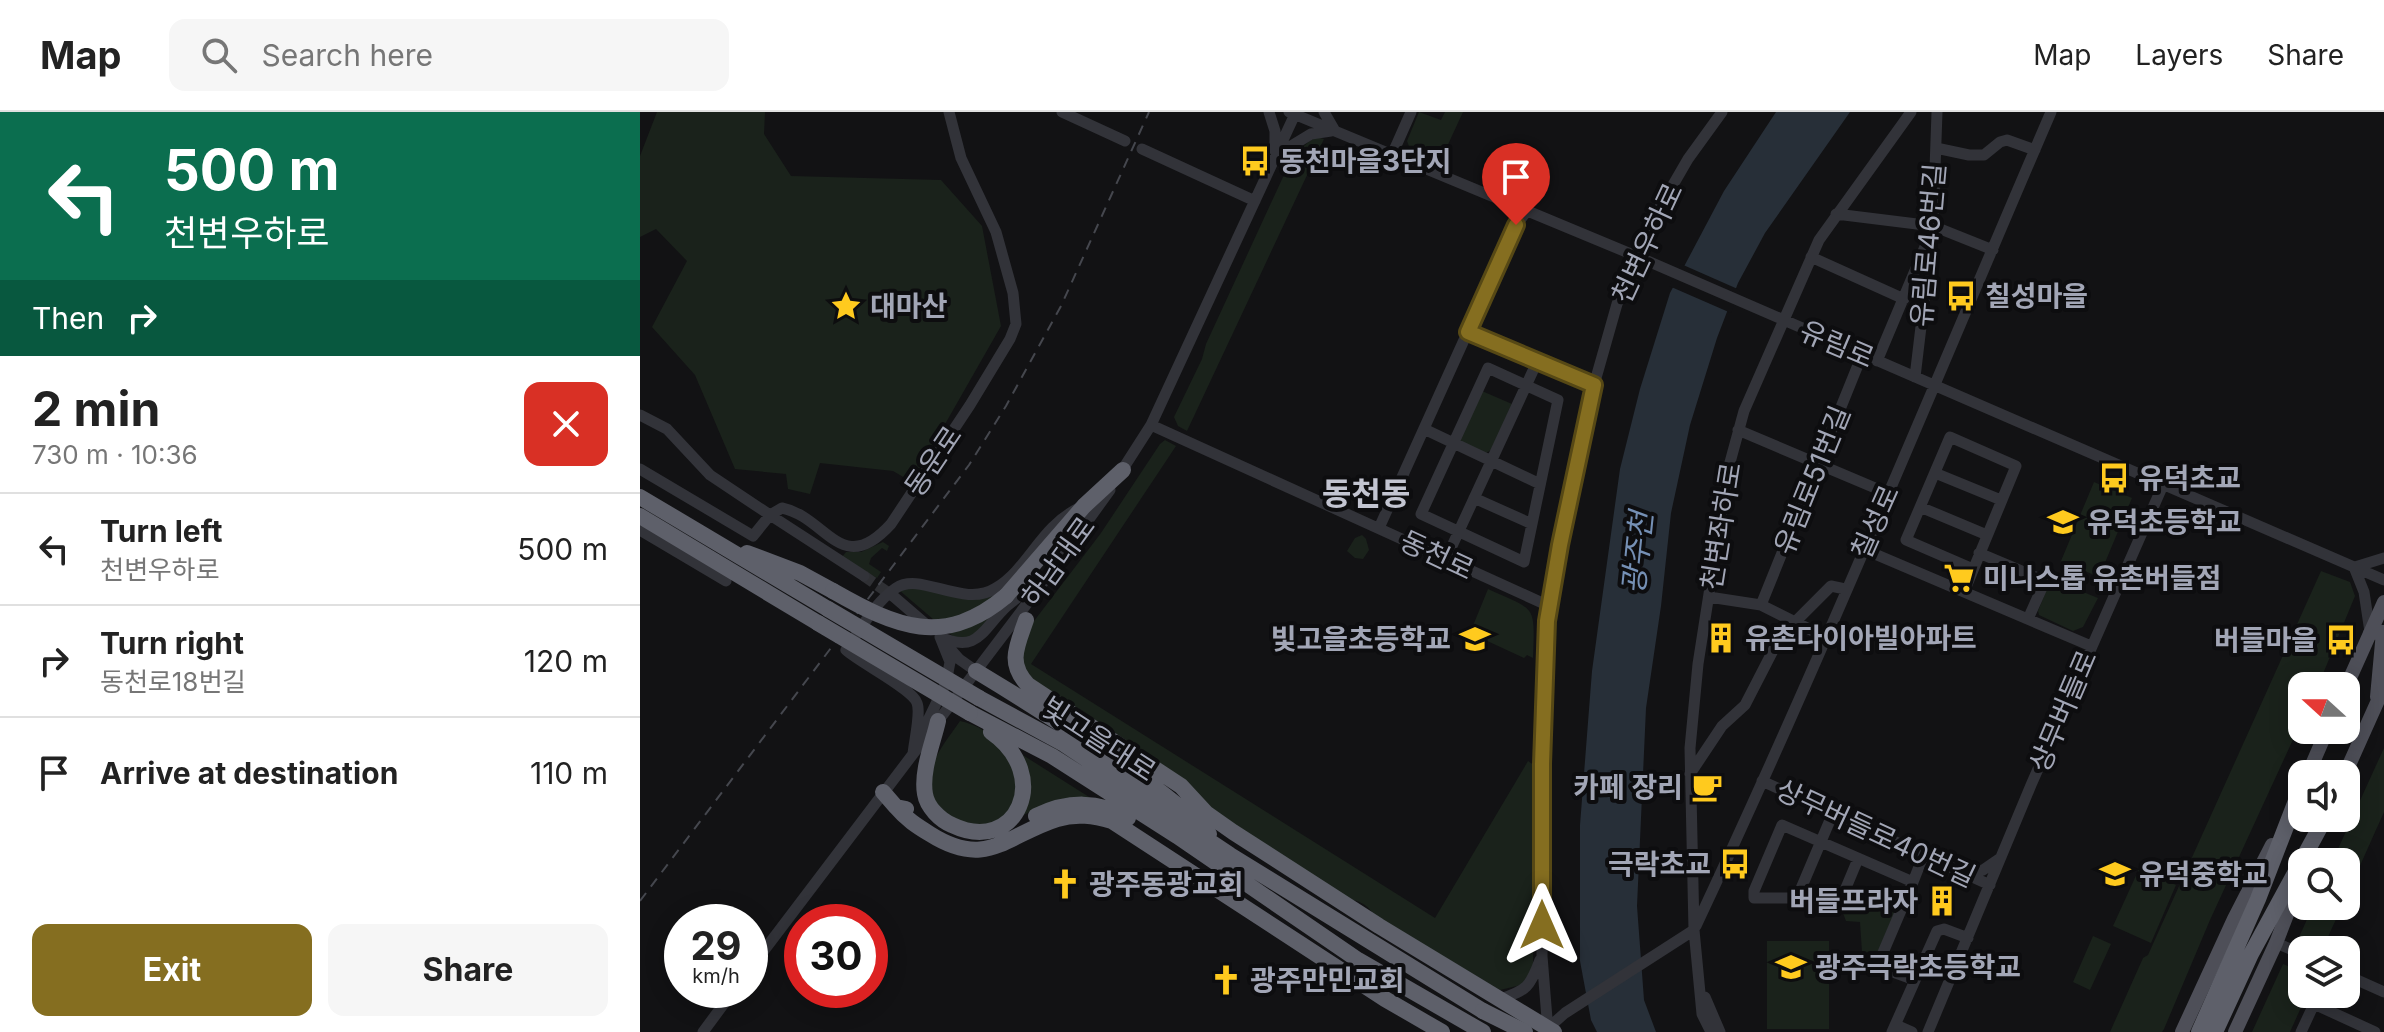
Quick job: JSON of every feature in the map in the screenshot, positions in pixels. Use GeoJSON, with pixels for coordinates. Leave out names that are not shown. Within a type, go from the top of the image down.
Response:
{"type":"FeatureCollection","features":[{"type":"Feature","properties":{"kind":"highway"},"geometry":{"type":"LineString","coordinates":[[724,548],[756,555],[785,567],[883,618],[904,625],[963,623],[984,615],[1006,596],[1084,506],[1123,470]]}},
{"type":"Feature","properties":{"kind":"highway","name":"빛고을대로"},"geometry":{"type":"LineString","coordinates":[[640,497],[979,698],[1064,744],[1230,855],[1483,1011],[1525,1032]]}},
{"type":"Feature","properties":{"kind":"highway","name":"빛고을대로"},"geometry":{"type":"LineString","coordinates":[[640,516],[970,713],[1052,756],[1177,836],[1358,960],[1478,1030]]}},
{"type":"Feature","properties":{"kind":"highway"},"geometry":{"type":"LineString","coordinates":[[1026,620],[1014,641],[1009,670],[1029,703]]}},
{"type":"Feature","properties":{"kind":"highway"},"geometry":{"type":"LineString","coordinates":[[1026,620],[1015,662],[1019,675],[1028,685],[1181,786],[1224,827],[1550,1031]]}},
{"type":"Feature","properties":{"kind":"highway"},"geometry":{"type":"LineString","coordinates":[[976,671],[1146,781],[1192,816],[1230,855]]}},
{"type":"Feature","properties":{"kind":"highway"},"geometry":{"type":"LineString","coordinates":[[883,792],[905,798],[943,821],[974,832],[994,829],[1012,818],[1020,806],[1024,788],[1018,759],[1001,739],[978,723],[970,713]]}},
{"type":"Feature","properties":{"kind":"highway"},"geometry":{"type":"LineString","coordinates":[[938,721],[926,770],[925,794],[943,821]]}},
{"type":"Feature","properties":{"kind":"highway"},"geometry":{"type":"LineString","coordinates":[[883,792],[907,819],[945,843],[977,850],[999,847],[1065,817],[1092,815],[1112,821],[1385,999],[1442,1032]]}},
{"type":"Feature","properties":{"kind":"highway"},"geometry":{"type":"LineString","coordinates":[[896,807],[912,810],[956,836],[971,839],[995,838],[1051,810],[1081,804],[1106,806],[1159,837],[1177,836]]}},
{"type":"Feature","properties":{"kind":"highway"},"geometry":{"type":"LineString","coordinates":[[2215,1032],[2288,824]]}},
{"type":"Feature","properties":{"kind":"highway"},"geometry":{"type":"LineString","coordinates":[[2199,1032],[2316,832]]}},
{"type":"Feature","properties":{"kind":"highway"},"geometry":{"type":"LineString","coordinates":[[1501,999],[1516,1020],[1517,1032]]}},
{"type":"Feature","properties":{"kind":"main road"},"geometry":{"type":"LineString","coordinates":[[2353,672],[2384,602]]}},
{"type":"Feature","properties":{"kind":"main road"},"geometry":{"type":"LineString","coordinates":[[2370,633],[2383,632],[2384,639],[2378,666],[2376,704]]}},
{"type":"Feature","properties":{"kind":"main road"},"geometry":{"type":"LineString","coordinates":[[2351,760],[2384,687]]}},
{"type":"Feature","properties":{"kind":"main road"},"geometry":{"type":"LineString","coordinates":[[2182,1032],[2234,919],[2288,813]]}},
{"type":"Feature","properties":{"kind":"main road"},"geometry":{"type":"LineString","coordinates":[[2235,1032],[2288,912]]}},
{"type":"Feature","properties":{"kind":"street","name":"동운로"},"geometry":{"type":"LineString","coordinates":[[640,415],[667,429],[710,475],[770,515],[782,508],[796,510],[822,533],[850,546],[863,546],[878,538],[909,498],[1010,339],[1017,315],[996,232],[961,158],[949,112]]}},
{"type":"Feature","properties":{"kind":"street"},"geometry":{"type":"LineString","coordinates":[[1062,112],[1125,141]]}},
{"type":"Feature","properties":{"kind":"street"},"geometry":{"type":"LineString","coordinates":[[1269,112],[1275,131],[1276,155],[1311,134],[1335,131],[1324,112]]}},
{"type":"Feature","properties":{"kind":"street"},"geometry":{"type":"LineString","coordinates":[[1392,155],[1410,112]]}},
{"type":"Feature","properties":{"kind":"street","name":"천변우하로"},"geometry":{"type":"LineString","coordinates":[[1550,1031],[1542,956],[1542,764],[1549,606],[1594,385],[1617,304],[1642,258],[1663,201],[1722,112]]}},
{"type":"Feature","properties":{"kind":"street","name":"천변좌하로"},"geometry":{"type":"LineString","coordinates":[[1711,1032],[1702,1014],[1694,930],[1690,774],[1698,664],[1723,499],[1738,430],[1778,319],[1819,240],[1911,112]]}},
{"type":"Feature","properties":{"kind":"street","name":"유림로46번길"},"geometry":{"type":"LineString","coordinates":[[1915,377],[1933,226],[1937,112]]}},
{"type":"Feature","properties":{"kind":"street","name":"칠성로"},"geometry":{"type":"LineString","coordinates":[[1694,930],[1935,386],[2051,112]]}},
{"type":"Feature","properties":{"kind":"street","name":"하남대로"},"geometry":{"type":"LineString","coordinates":[[768,945],[1048,576],[1123,470],[1151,425],[1293,113]]}},
{"type":"Feature","properties":{"kind":"street","name":"유림로"},"geometry":{"type":"LineString","coordinates":[[1293,113],[1642,258],[2384,580]]}},
{"type":"Feature","properties":{"kind":"street"},"geometry":{"type":"LineString","coordinates":[[1936,148],[1984,155],[2007,140],[2035,150]]}},
{"type":"Feature","properties":{"kind":"street"},"geometry":{"type":"LineString","coordinates":[[1142,149],[1255,201]]}},
{"type":"Feature","properties":{"kind":"street"},"geometry":{"type":"LineString","coordinates":[[1379,528],[1516,225],[1527,211]]}},
{"type":"Feature","properties":{"kind":"street"},"geometry":{"type":"LineString","coordinates":[[1836,214],[1933,226],[1993,250]]}},
{"type":"Feature","properties":{"kind":"street"},"geometry":{"type":"LineString","coordinates":[[1877,361],[1933,226]]}},
{"type":"Feature","properties":{"kind":"street"},"geometry":{"type":"LineString","coordinates":[[1811,257],[1904,299]]}},
{"type":"Feature","properties":{"kind":"street"},"geometry":{"type":"LineString","coordinates":[[1468,332],[1594,385]]}},
{"type":"Feature","properties":{"kind":"street","name":"유림로51번길"},"geometry":{"type":"LineString","coordinates":[[1761,605],[1862,355]]}},
{"type":"Feature","properties":{"kind":"street"},"geometry":{"type":"LineString","coordinates":[[1446,559],[1537,362]]}},
{"type":"Feature","properties":{"kind":"street"},"geometry":{"type":"LineString","coordinates":[[1488,368],[1558,400],[1524,562],[1421,514],[1454,443],[1488,368]]}},
{"type":"Feature","properties":{"kind":"street","name":"동천로"},"geometry":{"type":"LineString","coordinates":[[1151,425],[1549,606]]}},
{"type":"Feature","properties":{"kind":"street"},"geometry":{"type":"LineString","coordinates":[[1424,429],[1540,484]]}},
{"type":"Feature","properties":{"kind":"street"},"geometry":{"type":"LineString","coordinates":[[1738,430],[1887,493]]}},
{"type":"Feature","properties":{"kind":"street"},"geometry":{"type":"LineString","coordinates":[[1964,592],[2016,466],[1950,437],[1906,540],[1973,569]]}},
{"type":"Feature","properties":{"kind":"street"},"geometry":{"type":"LineString","coordinates":[[640,469],[753,536],[770,515],[864,576]]}},
{"type":"Feature","properties":{"kind":"street"},"geometry":{"type":"LineString","coordinates":[[1935,473],[2001,500]]}},
{"type":"Feature","properties":{"kind":"street","name":"상무버들로"},"geometry":{"type":"LineString","coordinates":[[1928,1032],[2091,646],[2163,485]]}},
{"type":"Feature","properties":{"kind":"street"},"geometry":{"type":"LineString","coordinates":[[1474,498],[1532,524]]}},
{"type":"Feature","properties":{"kind":"street"},"geometry":{"type":"LineString","coordinates":[[913,754],[918,704],[912,694],[846,650],[884,597],[899,586],[909,583],[969,596],[997,588],[1061,517],[1084,506]]}},
{"type":"Feature","properties":{"kind":"street"},"geometry":{"type":"LineString","coordinates":[[1920,507],[1987,535]]}},
{"type":"Feature","properties":{"kind":"street"},"geometry":{"type":"LineString","coordinates":[[640,530],[726,581]]}},
{"type":"Feature","properties":{"kind":"street"},"geometry":{"type":"LineString","coordinates":[[1863,549],[2091,646]]}},
{"type":"Feature","properties":{"kind":"street"},"geometry":{"type":"LineString","coordinates":[[1979,553],[2045,581],[2028,619]]}},
{"type":"Feature","properties":{"kind":"street"},"geometry":{"type":"LineString","coordinates":[[2370,633],[2364,592],[2354,567],[2384,558]]}},
{"type":"Feature","properties":{"kind":"street"},"geometry":{"type":"LineString","coordinates":[[1026,620],[1048,576]]}},
{"type":"Feature","properties":{"kind":"street"},"geometry":{"type":"LineString","coordinates":[[940,637],[956,644],[977,639],[1007,606],[1048,576]]}},
{"type":"Feature","properties":{"kind":"street"},"geometry":{"type":"LineString","coordinates":[[1690,774],[1722,726],[1745,705],[1780,637],[1831,586],[1845,589]]}},
{"type":"Feature","properties":{"kind":"street"},"geometry":{"type":"LineString","coordinates":[[893,596],[940,637],[959,659],[976,671]]}},
{"type":"Feature","properties":{"kind":"street"},"geometry":{"type":"LineString","coordinates":[[1709,597],[1761,605],[1825,637]]}},
{"type":"Feature","properties":{"kind":"street"},"geometry":{"type":"LineString","coordinates":[[913,754],[946,683],[950,662],[940,637]]}},
{"type":"Feature","properties":{"kind":"street","name":"상무버들로40번길"},"geometry":{"type":"LineString","coordinates":[[1762,781],[1990,885]]}},
{"type":"Feature","properties":{"kind":"street"},"geometry":{"type":"LineString","coordinates":[[1797,898],[1833,813]]}},
{"type":"Feature","properties":{"kind":"street"},"geometry":{"type":"LineString","coordinates":[[1858,859],[1840,902],[1754,898],[1754,891],[1782,825],[1913,882]]}},
{"type":"Feature","properties":{"kind":"street"},"geometry":{"type":"LineString","coordinates":[[1915,980],[1882,968],[1879,962],[1924,854]]}},
{"type":"Feature","properties":{"kind":"street"},"geometry":{"type":"LineString","coordinates":[[1967,873],[1983,870],[2002,856]]}},
{"type":"Feature","properties":{"kind":"street"},"geometry":{"type":"LineString","coordinates":[[1912,1032],[1894,1029],[1937,931],[1944,929],[1968,938]]}},
{"type":"Feature","properties":{"kind":"street"},"geometry":{"type":"LineString","coordinates":[[1550,1031],[1565,1013],[1694,930]]}},
{"type":"Feature","properties":{"kind":"street"},"geometry":{"type":"LineString","coordinates":[[2276,943],[2288,948]]}},
{"type":"Feature","properties":{"kind":"street"},"geometry":{"type":"LineString","coordinates":[[1501,999],[1523,991],[1532,981],[1542,956]]}},
{"type":"Feature","properties":{"kind":"street"},"geometry":{"type":"LineString","coordinates":[[2360,981],[2384,992]]}},
{"type":"Feature","properties":{"kind":"street","name":"천변좌하로"},"geometry":{"type":"LineString","coordinates":[[1701,985],[1720,1032]]}},
{"type":"Feature","properties":{"kind":"street"},"geometry":{"type":"LineString","coordinates":[[2301,1032],[2314,1004],[2375,1032]]}},
{"type":"Feature","properties":{"kind":"street"},"geometry":{"type":"LineString","coordinates":[[703,1032],[721,1008]]}},
{"type":"Feature","properties":{"kind":"shaded area"},"geometry":{"type":"Polygon","coordinates":[[[657,112],[765,112],[764,134],[791,176],[941,180],[982,226],[1001,326],[912,482],[893,471],[820,463],[810,494],[788,489],[786,474],[735,469],[695,375],[652,327],[687,261],[656,229],[640,237],[640,156],[657,112]]]}},
{"type":"Feature","properties":{"kind":"shaded area"},"geometry":{"type":"Polygon","coordinates":[[[1419,112],[1441,120],[1445,112],[1463,112],[1439,164],[1411,152],[1407,141],[1419,112]]]}},
{"type":"Feature","properties":{"kind":"shaded area"},"geometry":{"type":"Polygon","coordinates":[[[1316,137],[1324,139],[1187,431],[1178,426],[1174,417],[1206,344],[1283,177],[1304,146],[1316,137]]]}},
{"type":"Feature","properties":{"kind":"shaded area"},"geometry":{"type":"Polygon","coordinates":[[[1482,391],[1512,404],[1491,450],[1486,453],[1461,442],[1460,438],[1482,391]]]}},
{"type":"Feature","properties":{"kind":"shaded area"},"geometry":{"type":"Polygon","coordinates":[[[1165,440],[1176,446],[1031,664],[1435,918],[1528,761],[1535,766],[1533,967],[1525,984],[1500,990],[1375,916],[1364,904],[1348,900],[1217,818],[1022,673],[1021,648],[1031,625],[1101,533],[1165,440]]]}},
{"type":"Feature","properties":{"kind":"shaded area"},"geometry":{"type":"Polygon","coordinates":[[[2094,482],[2132,498],[2099,577],[2061,561],[2094,482]]]}},
{"type":"Feature","properties":{"kind":"shaded area"},"geometry":{"type":"Polygon","coordinates":[[[1362,535],[1369,550],[1363,559],[1355,558],[1347,551],[1355,538],[1362,535]]]}},
{"type":"Feature","properties":{"kind":"shaded area"},"geometry":{"type":"Polygon","coordinates":[[[883,542],[889,546],[887,551],[882,548],[869,564],[881,572],[877,578],[842,557],[846,552],[861,552],[883,542]]]}},
{"type":"Feature","properties":{"kind":"shaded area"},"geometry":{"type":"Polygon","coordinates":[[[2321,571],[2350,582],[2355,596],[2324,672],[2288,672],[2288,744],[2291,744],[2164,1029],[2162,1032],[2110,1032],[2143,958],[2148,955],[2321,571]]]}},
{"type":"Feature","properties":{"kind":"shaded area"},"geometry":{"type":"Polygon","coordinates":[[[2051,579],[2098,598],[2083,627],[2073,631],[2039,615],[2051,579]]]}},
{"type":"Feature","properties":{"kind":"shaded area"},"geometry":{"type":"Polygon","coordinates":[[[911,586],[962,598],[1001,587],[989,618],[966,641],[954,637],[899,590],[911,586]]]}},
{"type":"Feature","properties":{"kind":"shaded area"},"geometry":{"type":"Polygon","coordinates":[[[1488,589],[1516,601],[1529,611],[1534,627],[1533,658],[1527,655],[1524,658],[1470,633],[1488,589]]]}},
{"type":"Feature","properties":{"kind":"shaded area"},"geometry":{"type":"Polygon","coordinates":[[[960,721],[984,730],[992,737],[1005,754],[1021,788],[1002,822],[962,827],[931,802],[930,778],[935,759],[960,721]]]}},
{"type":"Feature","properties":{"kind":"shaded area"},"geometry":{"type":"Polygon","coordinates":[[[2384,748],[2384,812],[2360,866],[2360,848],[2338,848],[2346,832],[2360,832],[2360,801],[2384,748]]]}},
{"type":"Feature","properties":{"kind":"shaded area"},"geometry":{"type":"Polygon","coordinates":[[[1018,752],[1097,802],[1035,809],[1018,818],[1018,752]]]}},
{"type":"Feature","properties":{"kind":"shaded area"},"geometry":{"type":"Polygon","coordinates":[[[2139,869],[2176,885],[2151,943],[2113,926],[2139,869]]]}},
{"type":"Feature","properties":{"kind":"shaded area"},"geometry":{"type":"Polygon","coordinates":[[[1851,885],[1898,904],[1873,963],[1862,952],[1860,922],[1846,921],[1841,908],[1851,885]]]}},
{"type":"Feature","properties":{"kind":"shaded area"},"geometry":{"type":"Polygon","coordinates":[[[2307,920],[2336,920],[2328,936],[2300,935],[2307,920]]]}},
{"type":"Feature","properties":{"kind":"shaded area"},"geometry":{"type":"Polygon","coordinates":[[[2093,936],[2111,944],[2090,990],[2073,982],[2093,936]]]}},
{"type":"Feature","properties":{"kind":"shaded area"},"geometry":{"type":"Polygon","coordinates":[[[1767,941],[1829,941],[1829,1029],[1767,1029],[1767,941]]]}},
{"type":"Feature","properties":{"kind":"shaded area"},"geometry":{"type":"Polygon","coordinates":[[[2283,964],[2288,966],[2288,1008],[2301,1008],[2290,1032],[2252,1032],[2283,964]]]}},
{"type":"Feature","properties":{"kind":"water","name":"광주천"},"geometry":{"type":"Polygon","coordinates":[[[1776,112],[1850,112],[1765,233],[1738,283],[1690,425],[1671,513],[1646,708],[1637,906],[1644,1000],[1656,1032],[1597,1032],[1591,1020],[1580,961],[1580,825],[1592,671],[1620,469],[1640,389],[1670,293],[1724,191],[1776,112]]]}},
{"type":"Feature","properties":{"kind":"pier"},"geometry":{"type":"Polygon","coordinates":[[[1681,264],[1740,290],[1731,313],[1669,286],[1681,264]]]}},
{"type":"Feature","properties":{"kind":"tunnel"},"geometry":{"type":"LineString","coordinates":[[864,576],[893,596]]}},
{"type":"Feature","properties":{"kind":"railway"},"geometry":{"type":"LineString","coordinates":[[640,901],[969,465],[1006,406],[1061,306],[1149,112]]}},
{"type":"Feature","properties":{"kind":"place","name":"동천마을3단지"},"geometry":{"type":"Point","coordinates":[1255,161]}},
{"type":"Feature","properties":{"kind":"place","name":"칠성마을"},"geometry":{"type":"Point","coordinates":[1961,296]}},
{"type":"Feature","properties":{"kind":"place","name":"대마산"},"geometry":{"type":"Point","coordinates":[846,306]}},
{"type":"Feature","properties":{"kind":"place","name":"유덕초교"},"geometry":{"type":"Point","coordinates":[2114,478]}},
{"type":"Feature","properties":{"kind":"place","name":"유덕초등학교"},"geometry":{"type":"Point","coordinates":[2063,522]}},
{"type":"Feature","properties":{"kind":"place","name":"미니스톱 유촌버들점"},"geometry":{"type":"Point","coordinates":[1959,578]}},
{"type":"Feature","properties":{"kind":"place","name":"유촌다이아빌아파트"},"geometry":{"type":"Point","coordinates":[1721,638]}},
{"type":"Feature","properties":{"kind":"place","name":"빛고을초등학교"},"geometry":{"type":"Point","coordinates":[1475,639]}},
{"type":"Feature","properties":{"kind":"place","name":"버들마을"},"geometry":{"type":"Point","coordinates":[2341,640]}},
{"type":"Feature","properties":{"kind":"place","name":"카페 장리"},"geometry":{"type":"Point","coordinates":[1707,787]}},
{"type":"Feature","properties":{"kind":"place","name":"극락초교"},"geometry":{"type":"Point","coordinates":[1735,864]}},
{"type":"Feature","properties":{"kind":"place","name":"유덕중학교"},"geometry":{"type":"Point","coordinates":[2115,874]}},
{"type":"Feature","properties":{"kind":"place","name":"광주동광교회"},"geometry":{"type":"Point","coordinates":[1065,884]}},
{"type":"Feature","properties":{"kind":"place","name":"버들프라자"},"geometry":{"type":"Point","coordinates":[1942,901]}},
{"type":"Feature","properties":{"kind":"place","name":"광주극락초등학교"},"geometry":{"type":"Point","coordinates":[1791,967]}},
{"type":"Feature","properties":{"kind":"place","name":"광주만민교회"},"geometry":{"type":"Point","coordinates":[1226,980]}},
{"type":"Feature","properties":{"kind":"district","name":"동천동"},"geometry":{"type":"Point","coordinates":[1366,494]}},
{"type":"Feature","properties":{"kind":"route"},"geometry":{"type":"LineString","coordinates":[[1516,225],[1468,332],[1594,385],[1560,545],[1546,631],[1542,925]]}}]}
